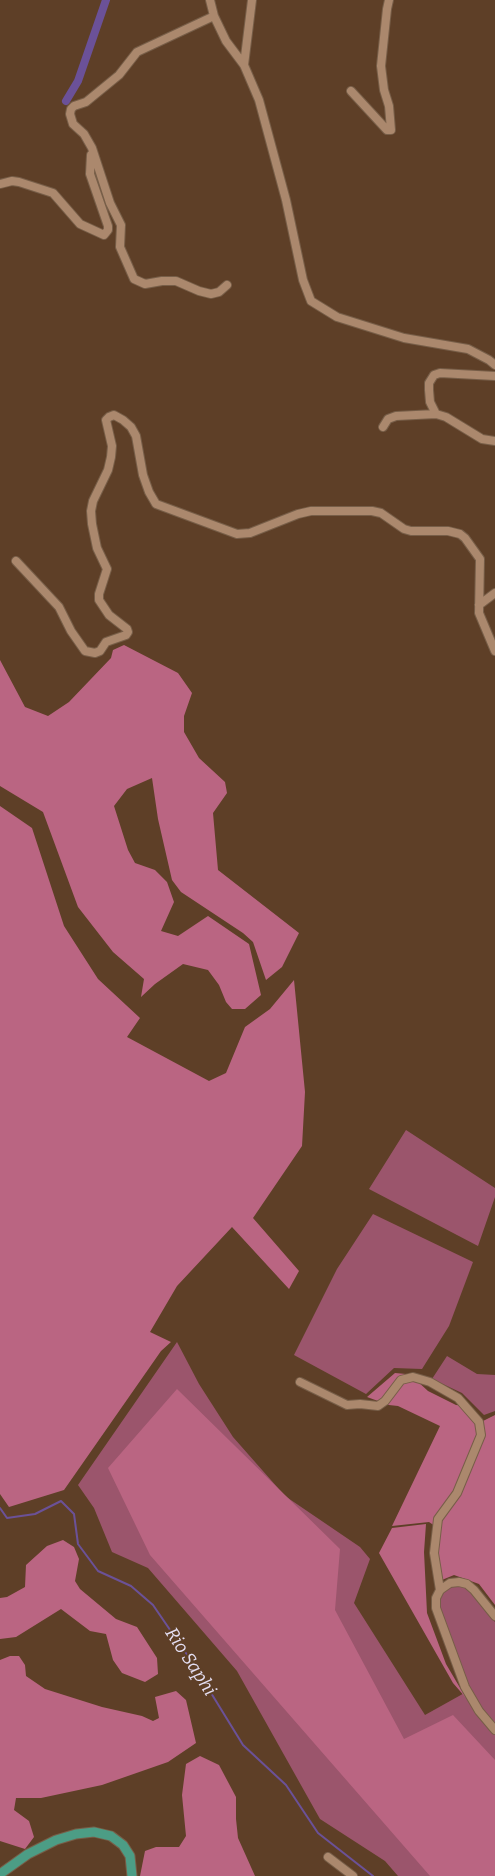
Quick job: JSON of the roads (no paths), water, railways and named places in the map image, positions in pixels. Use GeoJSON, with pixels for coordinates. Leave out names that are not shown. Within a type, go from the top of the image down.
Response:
{"type":"FeatureCollection","features":[{"type":"Feature","properties":{"kind":"main road"},"geometry":{"type":"LineString","coordinates":[[0,1874],[28,1854],[56,1840],[94,1832],[111,1836],[123,1845],[130,1856],[132,1876]]}},
{"type":"Feature","properties":{"kind":"street"},"geometry":{"type":"LineString","coordinates":[[210,0],[214,16],[226,41],[244,65],[259,100],[286,200],[303,280],[311,301],[337,317],[404,338],[468,349],[495,365]]}},
{"type":"Feature","properties":{"kind":"street"},"geometry":{"type":"LineString","coordinates":[[244,65],[252,0]]}},
{"type":"Feature","properties":{"kind":"street"},"geometry":{"type":"LineString","coordinates":[[351,91],[387,130],[391,130],[381,66],[389,0]]}},
{"type":"Feature","properties":{"kind":"street"},"geometry":{"type":"LineString","coordinates":[[214,16],[141,50],[119,75],[86,102],[71,109],[70,118],[84,134],[92,148],[110,203],[121,225],[120,248],[134,279],[145,284],[176,281],[211,294],[219,292],[227,285]]}},
{"type":"Feature","properties":{"kind":"street"},"geometry":{"type":"LineString","coordinates":[[0,184],[19,182],[53,193],[80,224],[104,235],[108,226],[90,174],[92,148]]}},
{"type":"Feature","properties":{"kind":"street"},"geometry":{"type":"LineString","coordinates":[[436,414],[430,402],[429,390],[431,378],[434,375],[440,373],[495,376]]}},
{"type":"Feature","properties":{"kind":"street"},"geometry":{"type":"LineString","coordinates":[[383,428],[388,419],[396,416],[436,414],[446,417],[482,439],[495,441]]}},
{"type":"Feature","properties":{"kind":"street"},"geometry":{"type":"LineString","coordinates":[[16,561],[59,607],[71,631],[85,651],[95,653],[100,651],[106,642],[126,635],[127,629],[109,615],[99,600],[107,569],[98,549],[92,524],[93,501],[108,470],[111,457],[112,446],[106,420],[114,415],[123,420],[136,436],[144,475],[149,492],[156,504],[237,534],[250,533],[311,511],[372,511],[381,513],[404,529],[411,531],[456,532],[465,538],[480,559],[481,618],[495,651]]}},
{"type":"Feature","properties":{"kind":"street"},"geometry":{"type":"LineString","coordinates":[[479,605],[495,593]]}},
{"type":"Feature","properties":{"kind":"street"},"geometry":{"type":"LineString","coordinates":[[300,1382],[347,1405],[378,1406],[385,1401],[401,1380],[413,1377],[429,1382],[458,1398],[479,1422],[481,1435],[457,1493],[438,1519],[434,1553],[440,1590]]}},
{"type":"Feature","properties":{"kind":"street"},"geometry":{"type":"LineString","coordinates":[[495,1616],[467,1584],[450,1582],[440,1590],[436,1598],[436,1608],[465,1687],[479,1711],[495,1730]]}},
{"type":"Feature","properties":{"kind":"street"},"geometry":{"type":"LineString","coordinates":[[328,1857],[353,1876]]}},
{"type":"Feature","properties":{"kind":"waterway"},"geometry":{"type":"LineString","coordinates":[[66,101],[78,81],[106,0]]}},
{"type":"Feature","properties":{"kind":"waterway","name":"Rio Saphi"},"geometry":{"type":"LineString","coordinates":[[0,1508],[7,1518],[35,1514],[61,1501],[74,1514],[78,1544],[98,1571],[131,1586],[153,1605],[192,1662],[243,1745],[286,1785],[318,1833],[373,1876]]}}]}
